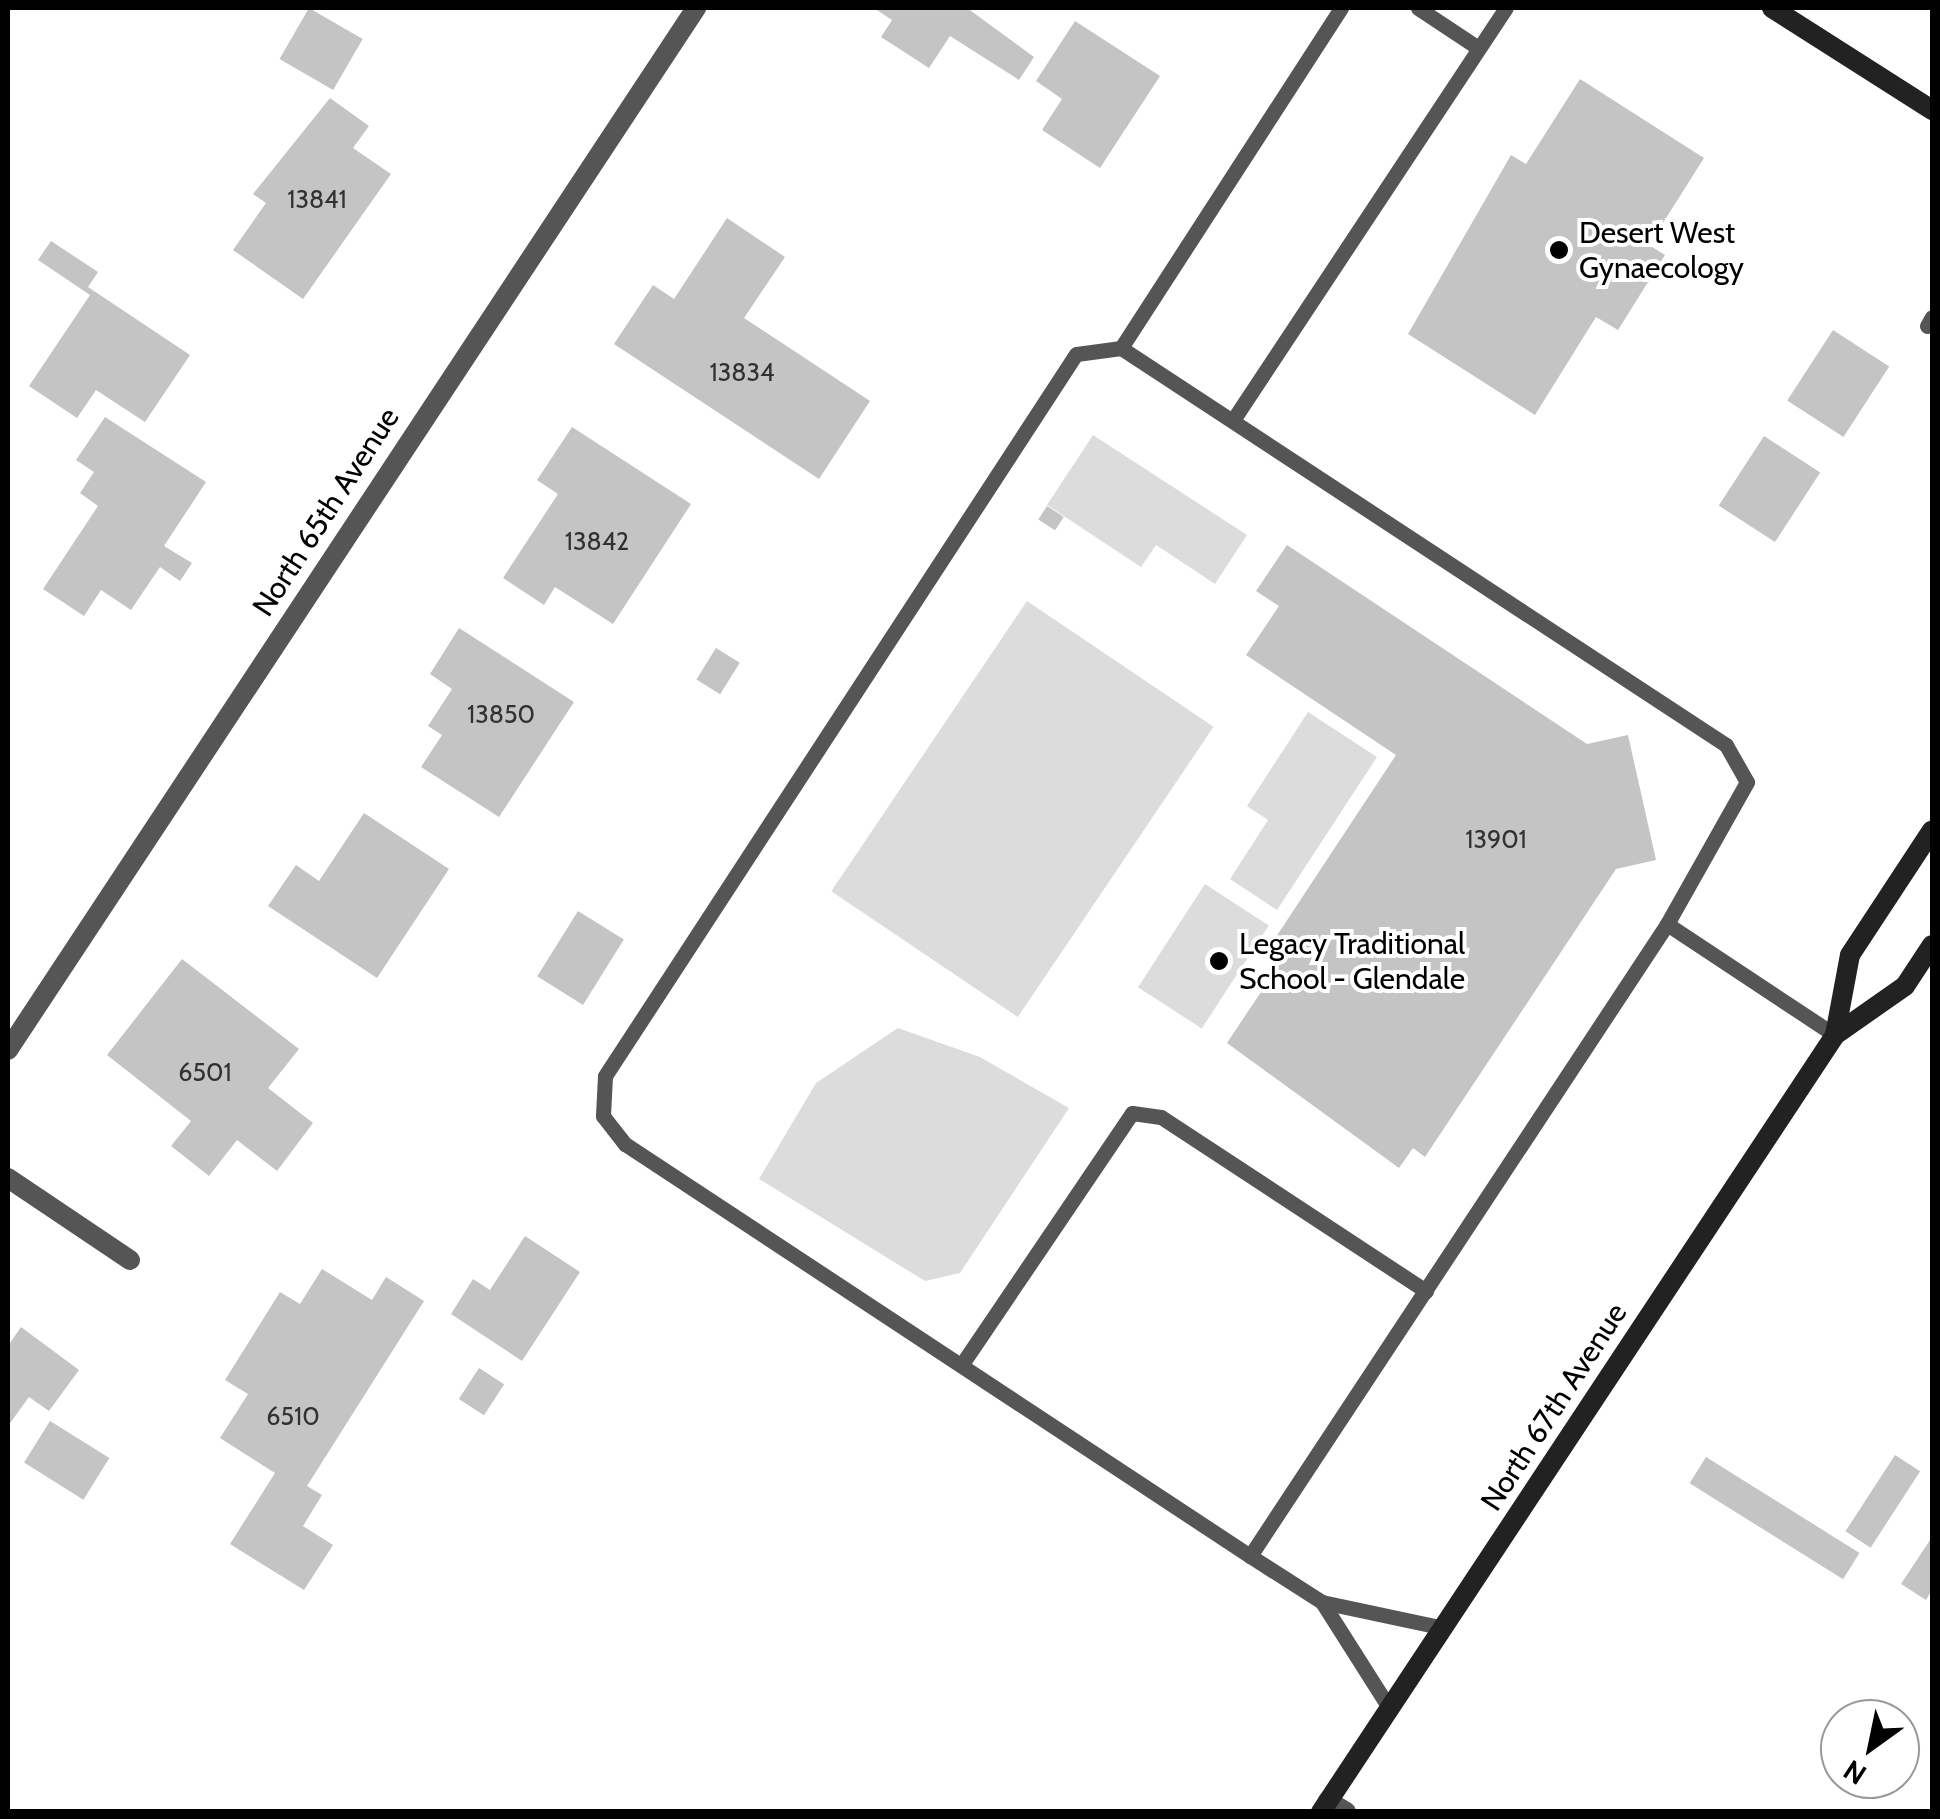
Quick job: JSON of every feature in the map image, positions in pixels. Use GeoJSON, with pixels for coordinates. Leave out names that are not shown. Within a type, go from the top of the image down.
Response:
{"type":"FeatureCollection","features":[{"type":"Feature","properties":{"kind":"main road"},"geometry":{"type":"LineString","coordinates":[[1772,8],[1932,110]]}},
{"type":"Feature","properties":{"kind":"main road","name":"North 67th Avenue"},"geometry":{"type":"LineString","coordinates":[[1835,1036],[1850,955],[1932,830]]}},
{"type":"Feature","properties":{"kind":"main road","name":"North 67th Avenue"},"geometry":{"type":"LineString","coordinates":[[1332,1808],[1390,1709],[1835,1036],[1906,986],[1932,944]]}},
{"type":"Feature","properties":{"kind":"street","name":"North 65th Avenue"},"geometry":{"type":"LineString","coordinates":[[8,1050],[696,8]]}},
{"type":"Feature","properties":{"kind":"street"},"geometry":{"type":"LineString","coordinates":[[8,1178],[130,1260]]}},
{"type":"Feature","properties":{"kind":"lane"},"geometry":{"type":"LineString","coordinates":[[1121,348],[1341,8]]}},
{"type":"Feature","properties":{"kind":"lane"},"geometry":{"type":"LineString","coordinates":[[1418,8],[1478,47]]}},
{"type":"Feature","properties":{"kind":"lane"},"geometry":{"type":"LineString","coordinates":[[1232,420],[1506,8]]}},
{"type":"Feature","properties":{"kind":"lane"},"geometry":{"type":"LineString","coordinates":[[1250,1556],[1667,924],[1738,812],[1747,782],[1726,745],[1121,348],[1076,354],[605,1076],[603,1116],[625,1144],[962,1364],[1250,1556],[1322,1602],[1444,1628]]}},
{"type":"Feature","properties":{"kind":"lane"},"geometry":{"type":"LineString","coordinates":[[1667,924],[1835,1036]]}},
{"type":"Feature","properties":{"kind":"lane"},"geometry":{"type":"LineString","coordinates":[[962,1364],[1132,1113],[1162,1116],[1426,1290]]}},
{"type":"Feature","properties":{"kind":"lane"},"geometry":{"type":"LineString","coordinates":[[1322,1602],[1390,1709]]}},
{"type":"Feature","properties":{"kind":"shaded area"},"geometry":{"type":"Polygon","coordinates":[[[1093,435],[1247,535],[1215,584],[1156,545],[1141,567],[1047,505],[1093,435]]]}},
{"type":"Feature","properties":{"kind":"shaded area"},"geometry":{"type":"Polygon","coordinates":[[[1027,601],[1214,727],[1018,1017],[831,891],[1027,601]]]}},
{"type":"Feature","properties":{"kind":"shaded area"},"geometry":{"type":"Polygon","coordinates":[[[1308,712],[1377,757],[1277,910],[1230,879],[1268,820],[1247,806],[1308,712]]]}},
{"type":"Feature","properties":{"kind":"shaded area"},"geometry":{"type":"Polygon","coordinates":[[[1205,884],[1269,925],[1202,1029],[1138,987],[1205,884]]]}},
{"type":"Feature","properties":{"kind":"shaded area"},"geometry":{"type":"Polygon","coordinates":[[[898,1028],[980,1057],[1069,1108],[960,1273],[925,1281],[759,1179],[816,1083],[898,1028]]]}},
{"type":"Feature","properties":{"kind":"building"},"geometry":{"type":"Polygon","coordinates":[[[309,8],[363,39],[333,90],[280,59],[309,8]]]}},
{"type":"Feature","properties":{"kind":"building"},"geometry":{"type":"Polygon","coordinates":[[[874,8],[967,8],[1034,57],[1019,80],[950,36],[929,68],[881,37],[892,20],[874,8]]]}},
{"type":"Feature","properties":{"kind":"building"},"geometry":{"type":"Polygon","coordinates":[[[1075,21],[1160,76],[1100,168],[1042,130],[1062,99],[1036,81],[1075,21]]]}},
{"type":"Feature","properties":{"kind":"building","name":"Desert West Gynaecology"},"geometry":{"type":"Polygon","coordinates":[[[1580,79],[1704,158],[1649,245],[1665,255],[1618,330],[1596,317],[1535,415],[1408,334],[1511,155],[1526,164],[1580,79]]]}},
{"type":"Feature","properties":{"kind":"building"},"geometry":{"type":"Polygon","coordinates":[[[330,98],[369,126],[353,148],[391,174],[303,299],[233,250],[266,203],[253,194],[330,98]]]}},
{"type":"Feature","properties":{"kind":"building"},"geometry":{"type":"Polygon","coordinates":[[[727,218],[785,257],[744,318],[870,401],[819,479],[614,344],[653,285],[674,299],[727,218]]]}},
{"type":"Feature","properties":{"kind":"building"},"geometry":{"type":"Polygon","coordinates":[[[51,241],[98,272],[88,287],[190,355],[145,422],[96,390],[77,418],[29,386],[90,295],[38,260],[51,241]]]}},
{"type":"Feature","properties":{"kind":"building"},"geometry":{"type":"Polygon","coordinates":[[[1833,330],[1889,366],[1843,437],[1787,400],[1833,330]]]}},
{"type":"Feature","properties":{"kind":"building"},"geometry":{"type":"Polygon","coordinates":[[[105,417],[206,482],[164,546],[192,563],[180,581],[160,567],[131,610],[101,590],[84,616],[43,589],[98,506],[80,493],[94,472],[76,460],[105,417]]]}},
{"type":"Feature","properties":{"kind":"building"},"geometry":{"type":"Polygon","coordinates":[[[572,427],[691,504],[613,624],[555,587],[544,605],[503,578],[558,494],[537,480],[572,427]]]}},
{"type":"Feature","properties":{"kind":"building"},"geometry":{"type":"Polygon","coordinates":[[[1764,436],[1820,472],[1775,542],[1719,506],[1764,436]]]}},
{"type":"Feature","properties":{"kind":"building"},"geometry":{"type":"Polygon","coordinates":[[[1047,506],[1064,517],[1055,530],[1038,519],[1047,506]]]}},
{"type":"Feature","properties":{"kind":"building"},"geometry":{"type":"Polygon","coordinates":[[[1287,545],[1587,744],[1628,735],[1656,860],[1616,869],[1425,1157],[1413,1148],[1399,1168],[1227,1043],[1289,950],[1274,940],[1396,755],[1246,655],[1279,606],[1256,591],[1287,545]]]}},
{"type":"Feature","properties":{"kind":"building"},"geometry":{"type":"Polygon","coordinates":[[[459,628],[574,702],[499,817],[421,767],[442,735],[428,726],[452,689],[430,674],[459,628]]]}},
{"type":"Feature","properties":{"kind":"building"},"geometry":{"type":"Polygon","coordinates":[[[716,648],[740,663],[720,694],[696,679],[716,648]]]}},
{"type":"Feature","properties":{"kind":"building"},"geometry":{"type":"Polygon","coordinates":[[[364,813],[449,869],[377,978],[268,906],[296,865],[319,881],[364,813]]]}},
{"type":"Feature","properties":{"kind":"building"},"geometry":{"type":"Polygon","coordinates":[[[578,911],[624,940],[583,1005],[537,976],[578,911]]]}},
{"type":"Feature","properties":{"kind":"building"},"geometry":{"type":"Polygon","coordinates":[[[182,959],[299,1049],[268,1088],[313,1123],[277,1171],[237,1140],[209,1176],[171,1146],[191,1121],[107,1055],[182,959]]]}},
{"type":"Feature","properties":{"kind":"building"},"geometry":{"type":"Polygon","coordinates":[[[525,1236],[580,1272],[522,1361],[451,1314],[473,1279],[490,1290],[525,1236]]]}},
{"type":"Feature","properties":{"kind":"building"},"geometry":{"type":"Polygon","coordinates":[[[322,1269],[372,1300],[386,1277],[424,1301],[307,1486],[322,1495],[303,1526],[333,1545],[304,1590],[230,1544],[275,1473],[220,1438],[248,1394],[225,1380],[280,1292],[300,1304],[322,1269]]]}},
{"type":"Feature","properties":{"kind":"building"},"geometry":{"type":"Polygon","coordinates":[[[21,1327],[79,1370],[49,1411],[29,1397],[8,1426],[8,1346],[21,1327]]]}},
{"type":"Feature","properties":{"kind":"building"},"geometry":{"type":"Polygon","coordinates":[[[479,1368],[504,1384],[484,1415],[459,1399],[479,1368]]]}},
{"type":"Feature","properties":{"kind":"building"},"geometry":{"type":"Polygon","coordinates":[[[50,1421],[109,1458],[83,1500],[24,1463],[50,1421]]]}},
{"type":"Feature","properties":{"kind":"building"},"geometry":{"type":"Polygon","coordinates":[[[1895,1455],[1920,1471],[1871,1548],[1845,1531],[1895,1455]]]}},
{"type":"Feature","properties":{"kind":"building"},"geometry":{"type":"Polygon","coordinates":[[[1706,1457],[1859,1553],[1843,1579],[1690,1483],[1706,1457]]]}},
{"type":"Feature","properties":{"kind":"building"},"geometry":{"type":"Polygon","coordinates":[[[1932,1537],[1932,1590],[1926,1600],[1901,1584],[1932,1537]]]}},
{"type":"Feature","properties":{"kind":"place","name":"Desert West Gynaecology"},"geometry":{"type":"Point","coordinates":[1559,250]}},
{"type":"Feature","properties":{"kind":"place","name":"Legacy Traditional School - Glendale"},"geometry":{"type":"Point","coordinates":[1219,961]}}]}
